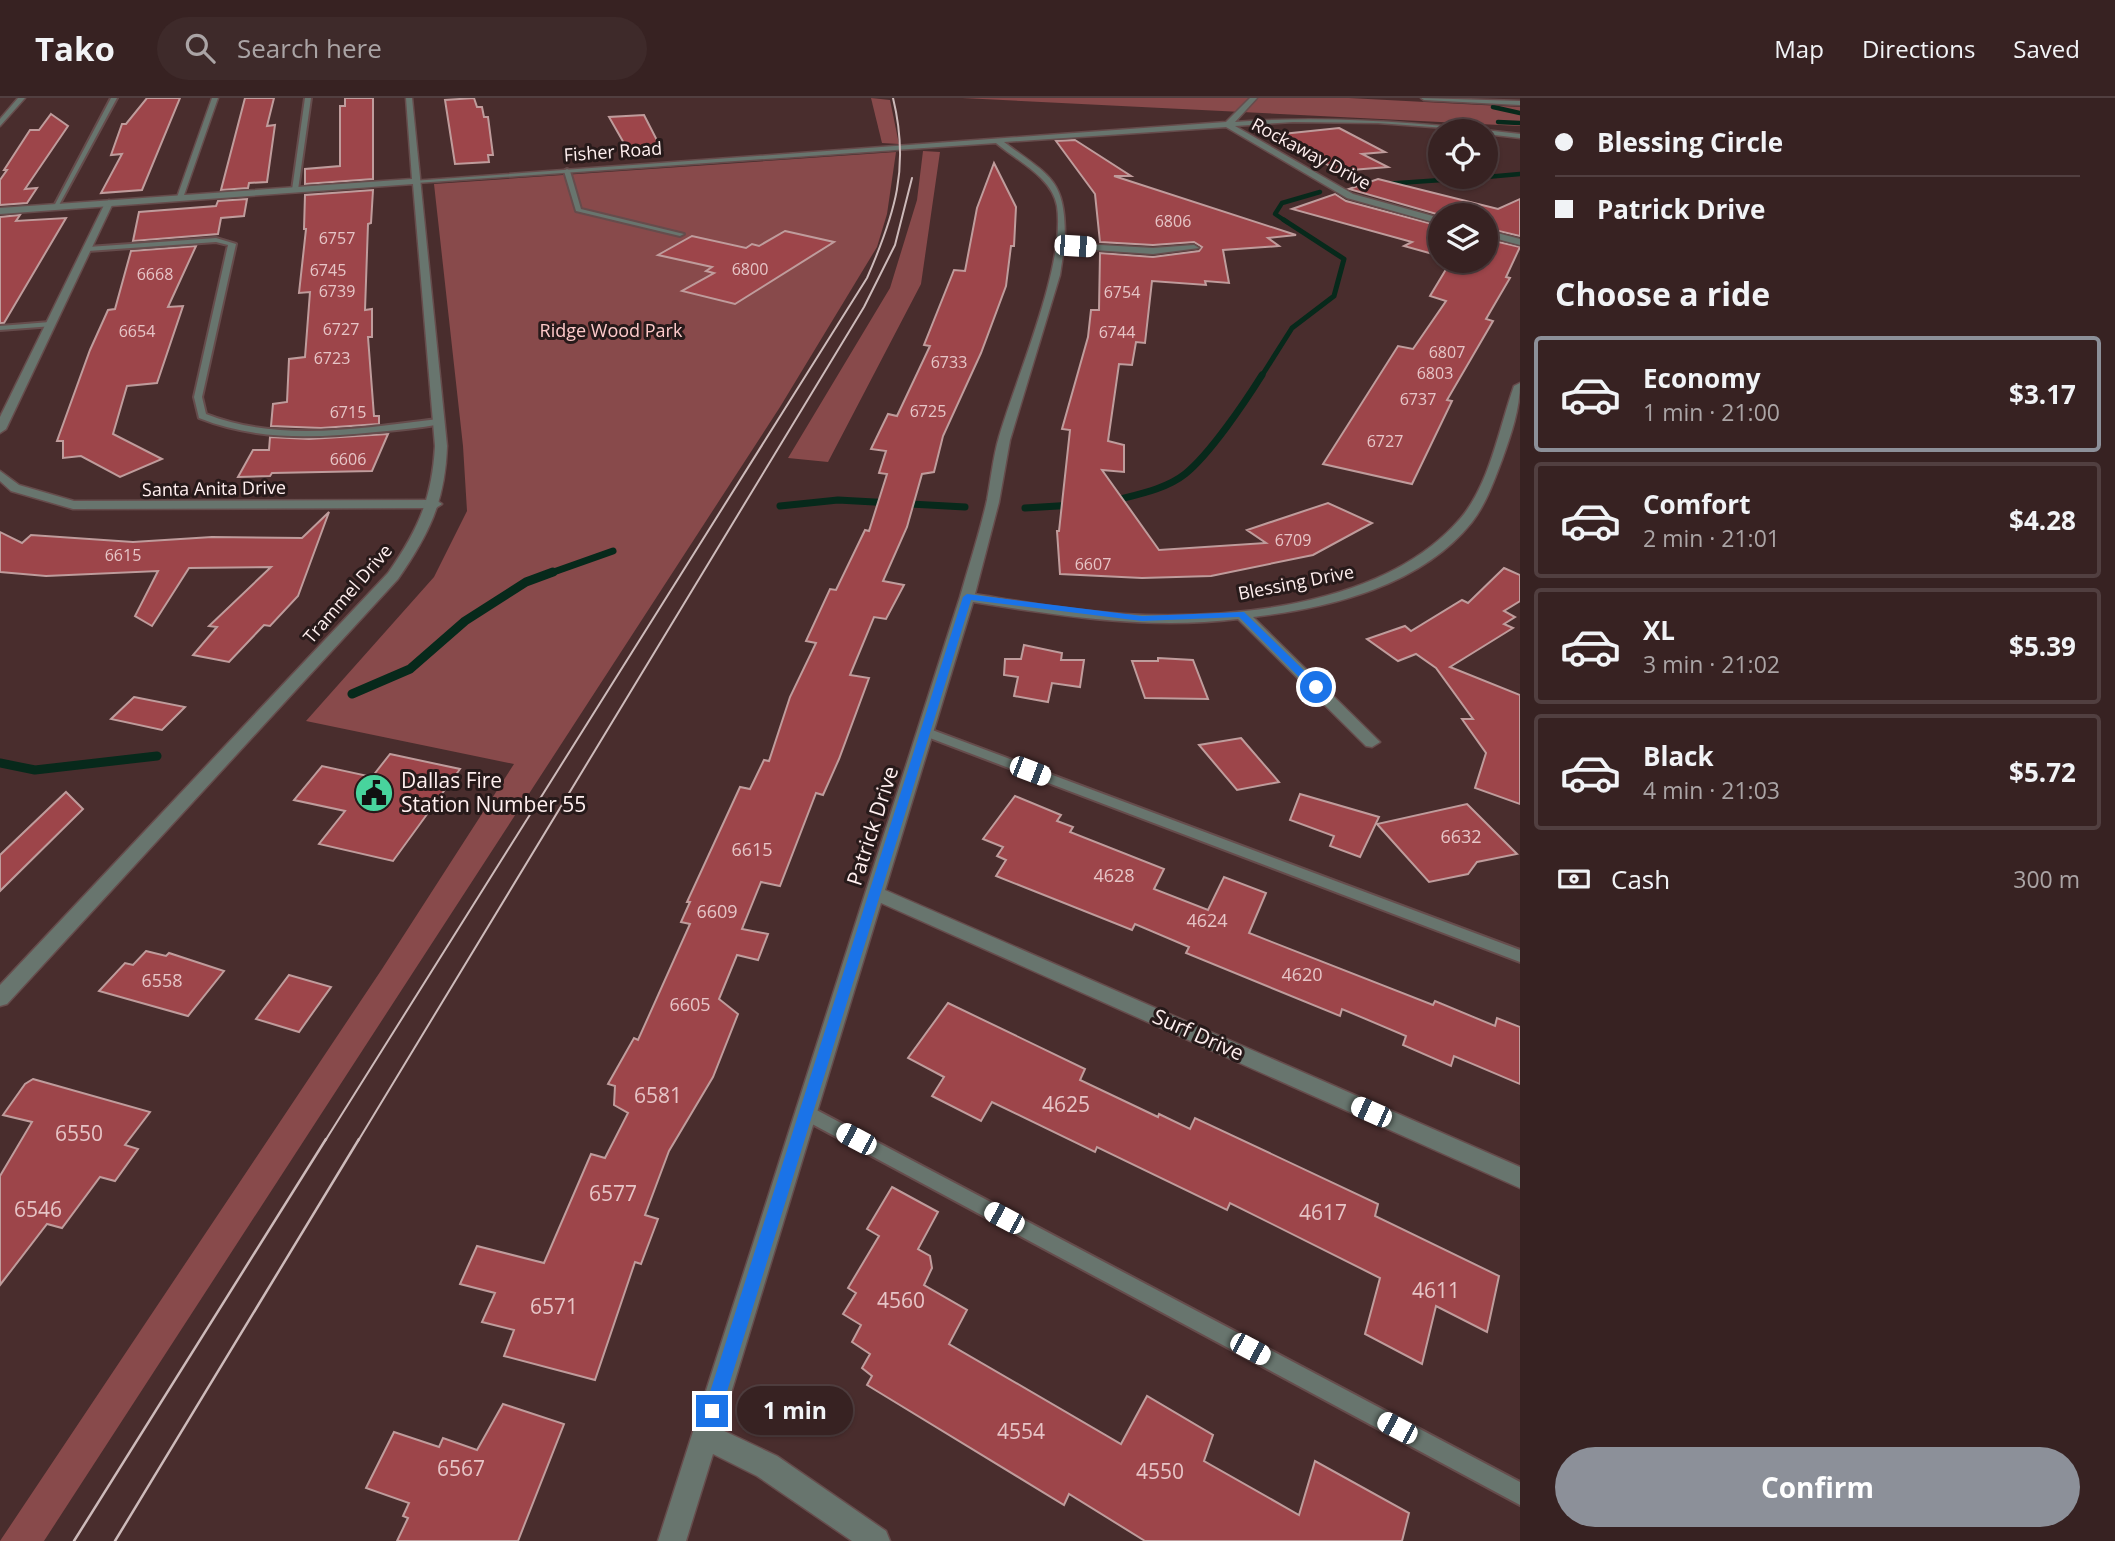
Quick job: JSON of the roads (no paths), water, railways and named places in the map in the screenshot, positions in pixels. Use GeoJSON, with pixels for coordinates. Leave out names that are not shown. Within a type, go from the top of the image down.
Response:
{"type":"FeatureCollection","features":[{"type":"Feature","properties":{"kind":"street"},"geometry":{"type":"LineString","coordinates":[[0,124],[22,98]]}},
{"type":"Feature","properties":{"kind":"street"},"geometry":{"type":"LineString","coordinates":[[179,198],[215,98]]}},
{"type":"Feature","properties":{"kind":"street","name":"Trammel Drive"},"geometry":{"type":"LineString","coordinates":[[0,999],[393,576],[420,536],[436,503],[440,481],[438,422],[408,98]]}},
{"type":"Feature","properties":{"kind":"street","name":"Rockaway Drive"},"geometry":{"type":"LineString","coordinates":[[1254,98],[1228,125],[1350,195],[1428,218]]}},
{"type":"Feature","properties":{"kind":"street"},"geometry":{"type":"LineString","coordinates":[[1424,98],[1520,103]]}},
{"type":"Feature","properties":{"kind":"street","name":"Fisher Road"},"geometry":{"type":"LineString","coordinates":[[0,211],[1228,125],[1339,120],[1428,127]]}},
{"type":"Feature","properties":{"kind":"street"},"geometry":{"type":"LineString","coordinates":[[1498,133],[1520,136]]}},
{"type":"Feature","properties":{"kind":"street","name":"Patrick Drive"},"geometry":{"type":"LineString","coordinates":[[672,1541],[967,597],[993,502],[1004,440],[1055,275],[1060,245],[1061,207],[1055,189],[1040,173],[999,142]]}},
{"type":"Feature","properties":{"kind":"street"},"geometry":{"type":"LineString","coordinates":[[0,429],[109,203]]}},
{"type":"Feature","properties":{"kind":"street"},"geometry":{"type":"LineString","coordinates":[[1498,236],[1520,242]]}},
{"type":"Feature","properties":{"kind":"street"},"geometry":{"type":"LineString","coordinates":[[1060,245],[1153,251],[1194,248]]}},
{"type":"Feature","properties":{"kind":"street","name":"Blessing Drive"},"geometry":{"type":"LineString","coordinates":[[967,597],[1142,619],[1241,614],[1331,598],[1366,588],[1407,569],[1454,536],[1480,498],[1520,386]]}},
{"type":"Feature","properties":{"kind":"street"},"geometry":{"type":"LineString","coordinates":[[0,396],[15,397]]}},
{"type":"Feature","properties":{"kind":"street","name":"Santa Anita Drive"},"geometry":{"type":"LineString","coordinates":[[0,475],[15,488],[73,505],[436,503]]}},
{"type":"Feature","properties":{"kind":"street"},"geometry":{"type":"LineString","coordinates":[[1241,614],[1372,742]]}},
{"type":"Feature","properties":{"kind":"street","name":"Surf Drive"},"geometry":{"type":"LineString","coordinates":[[875,893],[1520,1178]]}},
{"type":"Feature","properties":{"kind":"street"},"geometry":{"type":"LineString","coordinates":[[705,1436],[767,1466],[876,1541]]}},
{"type":"Feature","properties":{"kind":"lane"},"geometry":{"type":"LineString","coordinates":[[55,207],[114,98]]}},
{"type":"Feature","properties":{"kind":"lane"},"geometry":{"type":"LineString","coordinates":[[295,190],[308,98]]}},
{"type":"Feature","properties":{"kind":"lane"},"geometry":{"type":"LineString","coordinates":[[567,171],[578,210],[680,234]]}},
{"type":"Feature","properties":{"kind":"lane"},"geometry":{"type":"LineString","coordinates":[[88,249],[216,240],[232,244],[220,309],[198,397],[202,416],[216,423],[303,434],[438,422]]}},
{"type":"Feature","properties":{"kind":"lane"},"geometry":{"type":"LineString","coordinates":[[0,328],[50,324]]}},
{"type":"Feature","properties":{"kind":"lane"},"geometry":{"type":"LineString","coordinates":[[926,732],[1520,956]]}},
{"type":"Feature","properties":{"kind":"lane"},"geometry":{"type":"LineString","coordinates":[[807,1113],[1520,1494]]}},
{"type":"Feature","properties":{"kind":"waterway"},"geometry":{"type":"LineString","coordinates":[[1493,107],[1520,113]]}},
{"type":"Feature","properties":{"kind":"waterway"},"geometry":{"type":"LineString","coordinates":[[1498,122],[1520,123]]}},
{"type":"Feature","properties":{"kind":"waterway"},"geometry":{"type":"LineString","coordinates":[[1498,176],[1520,174]]}},
{"type":"Feature","properties":{"kind":"waterway"},"geometry":{"type":"LineString","coordinates":[[1384,184],[1428,181]]}},
{"type":"Feature","properties":{"kind":"waterway"},"geometry":{"type":"LineString","coordinates":[[1284,220],[1275,214],[1282,203],[1320,192]]}},
{"type":"Feature","properties":{"kind":"waterway"},"geometry":{"type":"LineString","coordinates":[[1261,377],[1292,328],[1334,296],[1344,259],[1284,220]]}},
{"type":"Feature","properties":{"kind":"waterway"},"geometry":{"type":"LineString","coordinates":[[1109,502],[1159,488],[1185,474],[1216,441],[1262,375]]}},
{"type":"Feature","properties":{"kind":"waterway"},"geometry":{"type":"LineString","coordinates":[[780,506],[838,500],[965,507]]}},
{"type":"Feature","properties":{"kind":"waterway"},"geometry":{"type":"LineString","coordinates":[[1025,508],[1074,505]]}},
{"type":"Feature","properties":{"kind":"waterway"},"geometry":{"type":"LineString","coordinates":[[548,574],[613,551]]}},
{"type":"Feature","properties":{"kind":"waterway"},"geometry":{"type":"LineString","coordinates":[[352,694],[410,669],[465,621],[526,582],[553,572]]}},
{"type":"Feature","properties":{"kind":"waterway"},"geometry":{"type":"LineString","coordinates":[[0,763],[35,770],[157,756]]}},
{"type":"Feature","properties":{"kind":"tram line"},"geometry":{"type":"LineString","coordinates":[[325,1141],[867,278],[885,233],[897,190],[900,146],[893,98]]}},
{"type":"Feature","properties":{"kind":"tram line"},"geometry":{"type":"LineString","coordinates":[[358,1141],[864,307],[895,245],[912,178]]}},
{"type":"Feature","properties":{"kind":"tram line"},"geometry":{"type":"LineString","coordinates":[[74,1541],[326,1139]]}},
{"type":"Feature","properties":{"kind":"tram line"},"geometry":{"type":"LineString","coordinates":[[115,1541],[359,1139]]}},
{"type":"Feature","properties":{"kind":"place","name":"Dallas Fire Station Number 55"},"geometry":{"type":"Point","coordinates":[374,793]}},
{"type":"Feature","properties":{"kind":"park label","name":"Ridge Wood Park"},"geometry":{"type":"Point","coordinates":[611,331]}}]}
